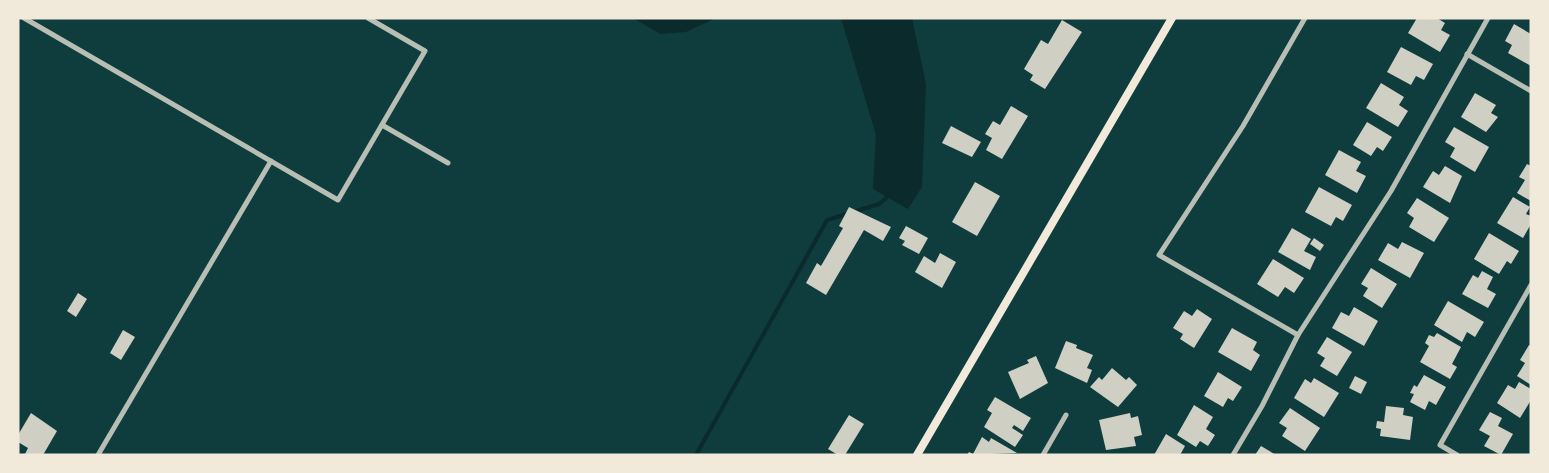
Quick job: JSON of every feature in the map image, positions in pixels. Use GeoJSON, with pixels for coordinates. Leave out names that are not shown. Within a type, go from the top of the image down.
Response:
{"type":"FeatureCollection","features":[{"type":"Feature","properties":{"kind":"main road"},"geometry":{"type":"LineString","coordinates":[[917,455],[1172,18]]}},
{"type":"Feature","properties":{"kind":"street"},"geometry":{"type":"LineString","coordinates":[[24,18],[338,200],[425,51],[368,18]]}},
{"type":"Feature","properties":{"kind":"street"},"geometry":{"type":"LineString","coordinates":[[1298,335],[1159,255],[1232,144],[1305,18]]}},
{"type":"Feature","properties":{"kind":"street"},"geometry":{"type":"LineString","coordinates":[[1233,455],[1262,406],[1298,335],[1391,191],[1488,18]]}},
{"type":"Feature","properties":{"kind":"street"},"geometry":{"type":"LineString","coordinates":[[1467,54],[1531,91]]}},
{"type":"Feature","properties":{"kind":"street"},"geometry":{"type":"LineString","coordinates":[[382,125],[448,163]]}},
{"type":"Feature","properties":{"kind":"street"},"geometry":{"type":"LineString","coordinates":[[98,455],[271,161]]}},
{"type":"Feature","properties":{"kind":"street"},"geometry":{"type":"LineString","coordinates":[[1457,455],[1440,445],[1531,285]]}},
{"type":"Feature","properties":{"kind":"street"},"geometry":{"type":"LineString","coordinates":[[1043,455],[1066,415]]}},
{"type":"Feature","properties":{"kind":"water"},"geometry":{"type":"Polygon","coordinates":[[[633,18],[716,18],[686,32],[660,34],[633,18]]]}},
{"type":"Feature","properties":{"kind":"water"},"geometry":{"type":"Polygon","coordinates":[[[841,18],[912,18],[926,84],[922,187],[908,209],[873,189],[876,135],[841,18]]]}},
{"type":"Feature","properties":{"kind":"building"},"geometry":{"type":"Polygon","coordinates":[[[1417,18],[1437,18],[1445,23],[1441,30],[1450,35],[1440,52],[1408,33],[1417,18]]]}},
{"type":"Feature","properties":{"kind":"building"},"geometry":{"type":"Polygon","coordinates":[[[1062,20],[1082,32],[1045,89],[1030,80],[1033,75],[1024,69],[1041,40],[1048,44],[1062,20]]]}},
{"type":"Feature","properties":{"kind":"building"},"geometry":{"type":"Polygon","coordinates":[[[1514,24],[1531,34],[1531,66],[1508,53],[1512,45],[1505,41],[1514,24]]]}},
{"type":"Feature","properties":{"kind":"building"},"geometry":{"type":"Polygon","coordinates":[[[1401,47],[1433,64],[1424,80],[1416,76],[1411,85],[1387,72],[1401,47]]]}},
{"type":"Feature","properties":{"kind":"building"},"geometry":{"type":"Polygon","coordinates":[[[1381,83],[1404,97],[1399,105],[1408,111],[1398,127],[1366,108],[1381,83]]]}},
{"type":"Feature","properties":{"kind":"building"},"geometry":{"type":"Polygon","coordinates":[[[1475,93],[1496,105],[1491,113],[1498,117],[1486,132],[1461,117],[1475,93]]]}},
{"type":"Feature","properties":{"kind":"building"},"geometry":{"type":"Polygon","coordinates":[[[1011,106],[1028,116],[1002,159],[986,150],[992,138],[985,134],[993,121],[1000,125],[1011,106]]]}},
{"type":"Feature","properties":{"kind":"building"},"geometry":{"type":"Polygon","coordinates":[[[1367,122],[1392,137],[1383,151],[1377,147],[1371,156],[1353,145],[1367,122]]]}},
{"type":"Feature","properties":{"kind":"building"},"geometry":{"type":"Polygon","coordinates":[[[951,126],[981,142],[972,157],[942,143],[951,126]]]}},
{"type":"Feature","properties":{"kind":"building"},"geometry":{"type":"Polygon","coordinates":[[[1454,127],[1489,147],[1475,172],[1450,157],[1455,148],[1445,142],[1454,127]]]}},
{"type":"Feature","properties":{"kind":"building"},"geometry":{"type":"Polygon","coordinates":[[[1339,150],[1361,162],[1356,171],[1366,176],[1357,193],[1325,175],[1339,150]]]}},
{"type":"Feature","properties":{"kind":"building"},"geometry":{"type":"Polygon","coordinates":[[[1527,164],[1531,166],[1531,201],[1517,193],[1525,180],[1519,177],[1527,164]]]}},
{"type":"Feature","properties":{"kind":"building"},"geometry":{"type":"Polygon","coordinates":[[[1445,166],[1462,176],[1450,203],[1423,187],[1433,171],[1439,175],[1445,166]]]}},
{"type":"Feature","properties":{"kind":"building"},"geometry":{"type":"Polygon","coordinates":[[[975,182],[1000,196],[977,236],[952,222],[975,182]]]}},
{"type":"Feature","properties":{"kind":"building"},"geometry":{"type":"Polygon","coordinates":[[[1319,187],[1352,205],[1343,221],[1336,217],[1331,226],[1305,212],[1319,187]]]}},
{"type":"Feature","properties":{"kind":"building"},"geometry":{"type":"Polygon","coordinates":[[[1513,197],[1530,207],[1526,214],[1531,216],[1531,224],[1523,238],[1497,223],[1513,197]]]}},
{"type":"Feature","properties":{"kind":"building"},"geometry":{"type":"Polygon","coordinates":[[[1417,198],[1449,218],[1434,242],[1409,227],[1414,218],[1407,213],[1417,198]]]}},
{"type":"Feature","properties":{"kind":"building"},"geometry":{"type":"Polygon","coordinates":[[[849,207],[891,227],[883,241],[864,230],[826,295],[806,283],[817,263],[821,266],[843,228],[839,226],[849,207]]]}},
{"type":"Feature","properties":{"kind":"building"},"geometry":{"type":"Polygon","coordinates":[[[906,226],[928,238],[919,254],[902,245],[905,241],[899,238],[906,226]]]}},
{"type":"Feature","properties":{"kind":"building"},"geometry":{"type":"Polygon","coordinates":[[[1292,228],[1311,239],[1304,251],[1316,257],[1310,270],[1278,252],[1292,228]]]}},
{"type":"Feature","properties":{"kind":"building"},"geometry":{"type":"Polygon","coordinates":[[[1489,233],[1519,251],[1511,264],[1507,261],[1499,274],[1474,259],[1489,233]]]}},
{"type":"Feature","properties":{"kind":"building"},"geometry":{"type":"Polygon","coordinates":[[[1314,238],[1324,245],[1320,251],[1310,244],[1314,238]]]}},
{"type":"Feature","properties":{"kind":"building"},"geometry":{"type":"Polygon","coordinates":[[[1402,242],[1424,253],[1410,278],[1378,260],[1388,243],[1398,249],[1402,242]]]}},
{"type":"Feature","properties":{"kind":"building"},"geometry":{"type":"Polygon","coordinates":[[[940,253],[956,262],[942,288],[915,272],[924,256],[935,263],[940,253]]]}},
{"type":"Feature","properties":{"kind":"building"},"geometry":{"type":"Polygon","coordinates":[[[1273,259],[1304,278],[1294,293],[1285,287],[1278,297],[1257,284],[1273,259]]]}},
{"type":"Feature","properties":{"kind":"building"},"geometry":{"type":"Polygon","coordinates":[[[1371,268],[1397,284],[1382,308],[1363,296],[1368,288],[1361,284],[1371,268]]]}},
{"type":"Feature","properties":{"kind":"building"},"geometry":{"type":"Polygon","coordinates":[[[1482,271],[1493,277],[1487,289],[1496,294],[1488,308],[1462,294],[1473,275],[1478,278],[1482,271]]]}},
{"type":"Feature","properties":{"kind":"building"},"geometry":{"type":"Polygon","coordinates":[[[78,293],[87,299],[76,317],[67,311],[78,293]]]}},
{"type":"Feature","properties":{"kind":"building"},"geometry":{"type":"Polygon","coordinates":[[[1448,301],[1484,322],[1475,337],[1467,332],[1462,342],[1434,325],[1448,301]]]}},
{"type":"Feature","properties":{"kind":"building"},"geometry":{"type":"Polygon","coordinates":[[[1354,307],[1378,321],[1364,346],[1332,328],[1341,312],[1349,316],[1354,307]]]}},
{"type":"Feature","properties":{"kind":"building"},"geometry":{"type":"Polygon","coordinates":[[[1197,309],[1212,319],[1194,348],[1180,339],[1183,334],[1173,328],[1184,311],[1192,316],[1197,309]]]}},
{"type":"Feature","properties":{"kind":"building"},"geometry":{"type":"Polygon","coordinates":[[[1232,328],[1257,342],[1253,350],[1260,355],[1251,371],[1218,352],[1232,328]]]}},
{"type":"Feature","properties":{"kind":"building"},"geometry":{"type":"Polygon","coordinates":[[[123,330],[135,337],[121,360],[110,353],[123,330]]]}},
{"type":"Feature","properties":{"kind":"building"},"geometry":{"type":"Polygon","coordinates":[[[1437,333],[1461,347],[1452,364],[1457,367],[1450,379],[1420,362],[1429,346],[1425,343],[1429,335],[1434,337],[1437,333]]]}},
{"type":"Feature","properties":{"kind":"building"},"geometry":{"type":"Polygon","coordinates":[[[1327,337],[1352,352],[1337,376],[1320,366],[1325,358],[1317,353],[1327,337]]]}},
{"type":"Feature","properties":{"kind":"building"},"geometry":{"type":"Polygon","coordinates":[[[1066,341],[1093,355],[1087,368],[1092,370],[1087,383],[1055,368],[1066,341]]]}},
{"type":"Feature","properties":{"kind":"building"},"geometry":{"type":"Polygon","coordinates":[[[1529,345],[1531,346],[1531,385],[1517,376],[1525,363],[1520,360],[1529,345]]]}},
{"type":"Feature","properties":{"kind":"building"},"geometry":{"type":"Polygon","coordinates":[[[1036,356],[1048,383],[1020,399],[1008,372],[1029,363],[1027,360],[1036,356]]]}},
{"type":"Feature","properties":{"kind":"building"},"geometry":{"type":"Polygon","coordinates":[[[1112,368],[1126,380],[1129,377],[1137,385],[1118,407],[1090,387],[1099,377],[1102,380],[1112,368]]]}},
{"type":"Feature","properties":{"kind":"building"},"geometry":{"type":"Polygon","coordinates":[[[1218,372],[1242,387],[1233,401],[1228,398],[1223,407],[1204,396],[1218,372]]]}},
{"type":"Feature","properties":{"kind":"building"},"geometry":{"type":"Polygon","coordinates":[[[1424,375],[1446,387],[1436,405],[1429,401],[1425,410],[1410,402],[1414,394],[1410,393],[1414,385],[1417,387],[1424,375]]]}},
{"type":"Feature","properties":{"kind":"building"},"geometry":{"type":"Polygon","coordinates":[[[1355,376],[1367,382],[1361,394],[1349,388],[1355,376]]]}},
{"type":"Feature","properties":{"kind":"building"},"geometry":{"type":"Polygon","coordinates":[[[1314,378],[1339,393],[1324,417],[1294,398],[1305,379],[1311,383],[1314,378]]]}},
{"type":"Feature","properties":{"kind":"building"},"geometry":{"type":"Polygon","coordinates":[[[1519,382],[1531,389],[1531,400],[1520,418],[1497,403],[1508,385],[1515,389],[1519,382]]]}},
{"type":"Feature","properties":{"kind":"building"},"geometry":{"type":"Polygon","coordinates":[[[995,397],[1031,418],[1023,431],[1014,425],[1012,428],[1023,435],[1015,447],[984,427],[992,413],[987,410],[995,397]]]}},
{"type":"Feature","properties":{"kind":"building"},"geometry":{"type":"Polygon","coordinates":[[[1194,405],[1213,417],[1206,429],[1215,435],[1208,446],[1200,441],[1196,447],[1177,435],[1194,405]]]}},
{"type":"Feature","properties":{"kind":"building"},"geometry":{"type":"Polygon","coordinates":[[[1386,406],[1404,408],[1403,415],[1413,417],[1410,440],[1380,436],[1381,429],[1376,428],[1377,421],[1384,422],[1386,406]]]}},
{"type":"Feature","properties":{"kind":"building"},"geometry":{"type":"Polygon","coordinates":[[[1290,408],[1320,428],[1305,451],[1282,436],[1287,428],[1279,423],[1290,408]]]}},
{"type":"Feature","properties":{"kind":"building"},"geometry":{"type":"Polygon","coordinates":[[[1490,412],[1502,418],[1498,426],[1513,434],[1501,455],[1484,446],[1490,436],[1479,430],[1490,412]]]}},
{"type":"Feature","properties":{"kind":"building"},"geometry":{"type":"Polygon","coordinates":[[[31,413],[57,431],[43,455],[25,454],[28,448],[18,442],[18,435],[31,413]]]}},
{"type":"Feature","properties":{"kind":"building"},"geometry":{"type":"Polygon","coordinates":[[[1130,413],[1131,418],[1138,416],[1142,435],[1134,437],[1136,446],[1106,450],[1099,420],[1130,413]]]}},
{"type":"Feature","properties":{"kind":"building"},"geometry":{"type":"Polygon","coordinates":[[[849,415],[864,424],[845,455],[838,455],[828,449],[849,415]]]}},
{"type":"Feature","properties":{"kind":"building"},"geometry":{"type":"Polygon","coordinates":[[[1166,434],[1185,446],[1180,455],[1154,455],[1166,434]]]}},
{"type":"Feature","properties":{"kind":"building"},"geometry":{"type":"Polygon","coordinates":[[[982,437],[989,442],[991,438],[1017,453],[967,455],[969,452],[973,454],[982,437]]]}},
{"type":"Feature","properties":{"kind":"building"},"geometry":{"type":"Polygon","coordinates":[[[1261,446],[1276,455],[1255,455],[1261,446]]]}},
{"type":"Feature","properties":{"kind":"waterway"},"geometry":{"type":"LineString","coordinates":[[696,455],[827,220],[879,204],[891,194]]}}]}
